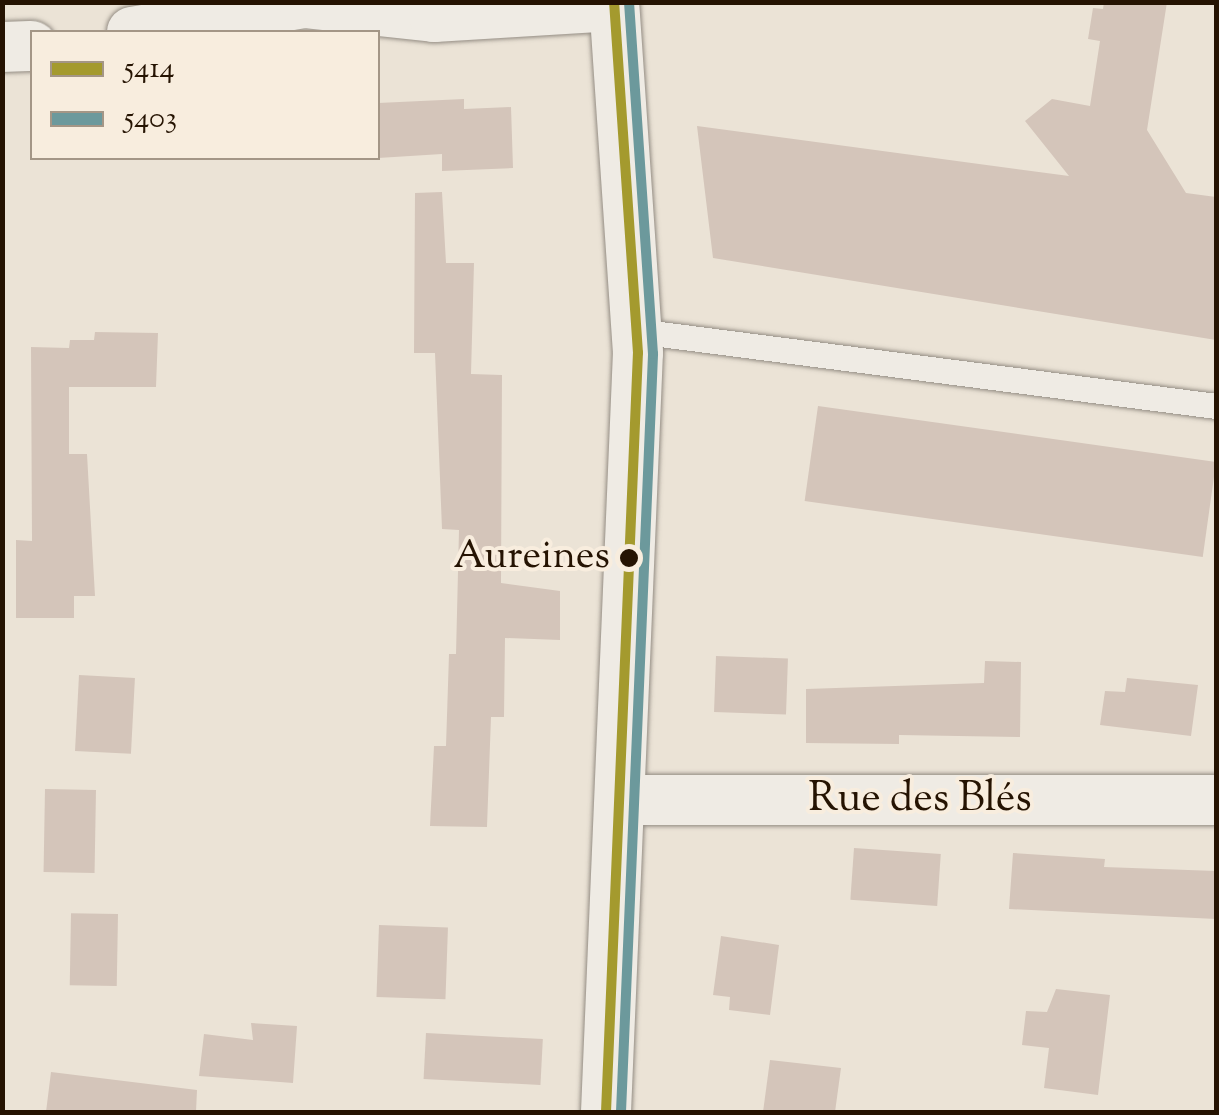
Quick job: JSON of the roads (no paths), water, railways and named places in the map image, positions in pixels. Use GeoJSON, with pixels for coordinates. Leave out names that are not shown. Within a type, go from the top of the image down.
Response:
{"type":"FeatureCollection","features":[{"type":"Feature","properties":{"kind":"street"},"geometry":{"type":"LineString","coordinates":[[144,30],[304,3],[434,17],[614,4],[637,331],[623,800],[606,1112]]}},
{"type":"Feature","properties":{"kind":"street"},"geometry":{"type":"LineString","coordinates":[[2,46],[30,46]]}},
{"type":"Feature","properties":{"kind":"street","name":"Rue des Blés"},"geometry":{"type":"LineString","coordinates":[[623,800],[1216,800]]}},
{"type":"Feature","properties":{"kind":"lane"},"geometry":{"type":"LineString","coordinates":[[637,331],[1216,406]]}},
{"type":"Feature","properties":{"kind":"place","name":"Aureines"},"geometry":{"type":"Point","coordinates":[629,558]}}]}
